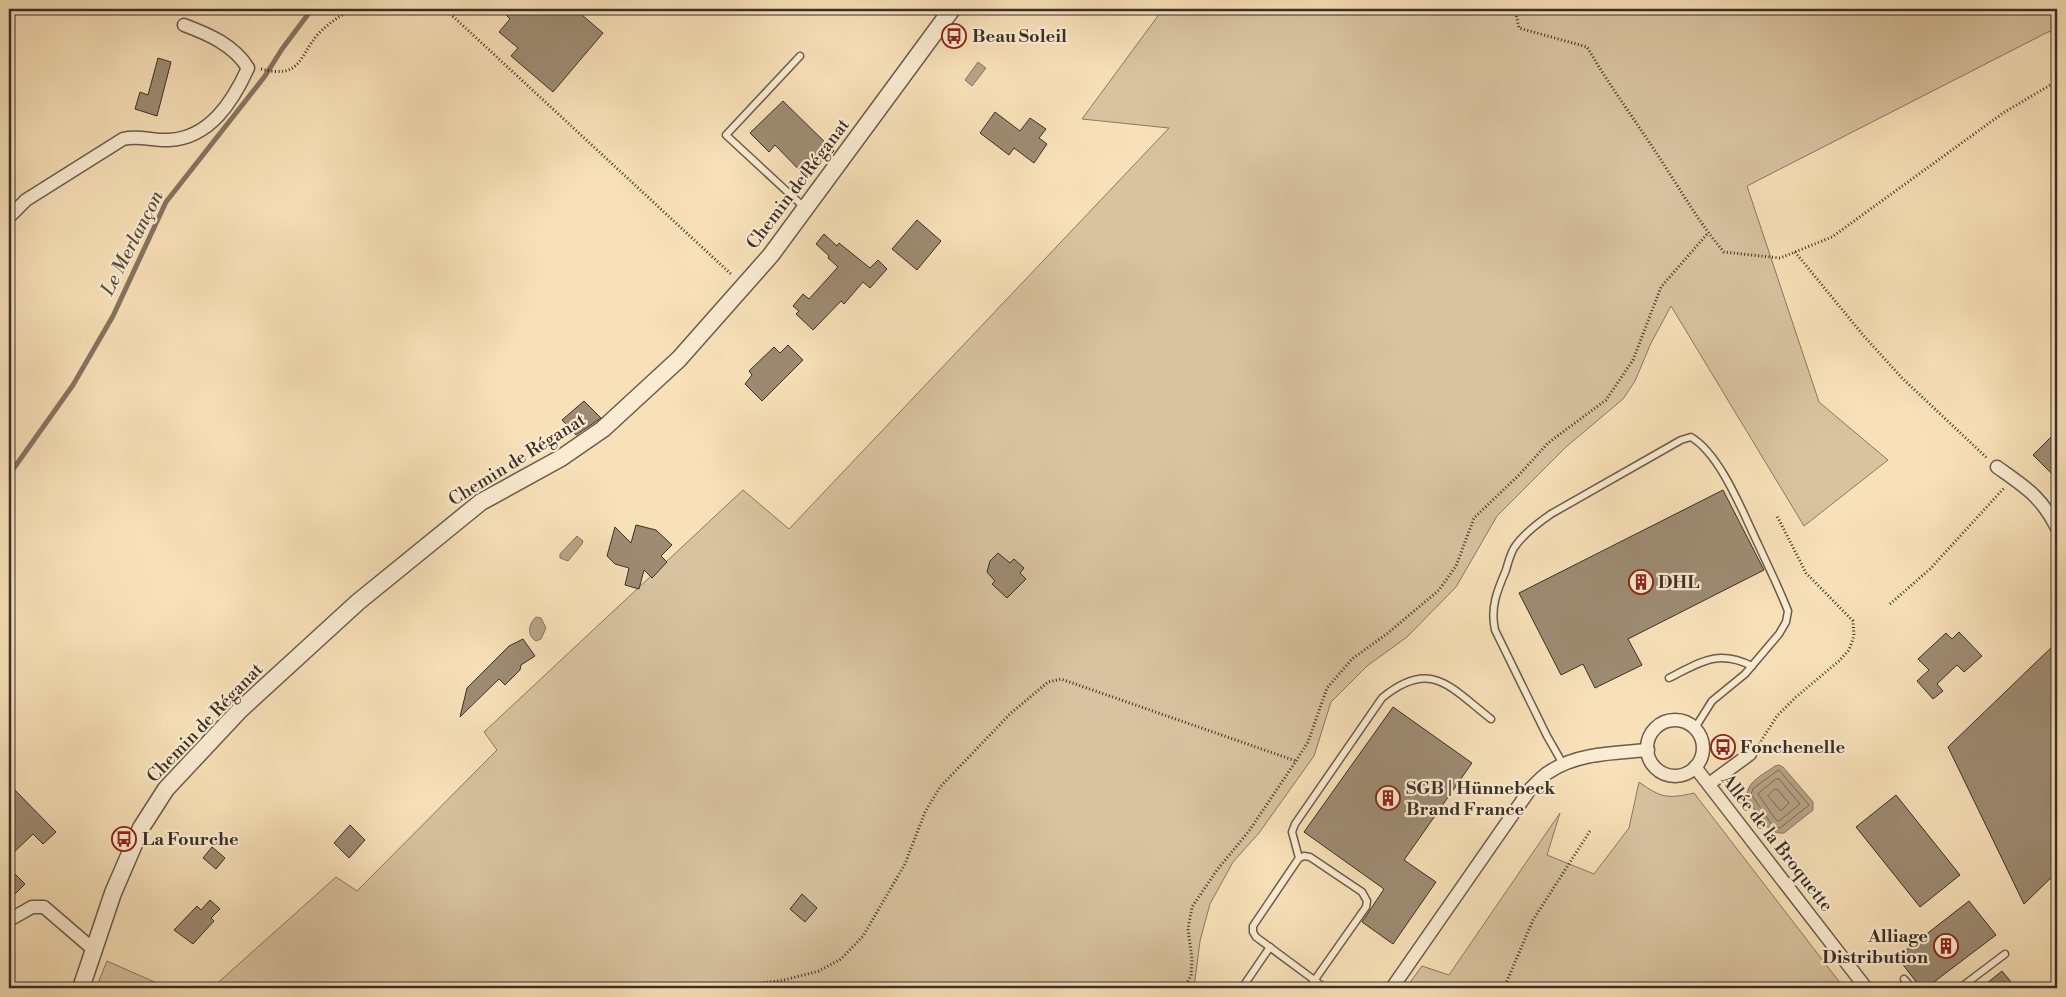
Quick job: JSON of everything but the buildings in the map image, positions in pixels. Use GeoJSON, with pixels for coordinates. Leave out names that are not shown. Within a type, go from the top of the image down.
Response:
{"type":"FeatureCollection","features":[{"type":"Feature","properties":{"kind":"street","name":"Chemin de Réganat"},"geometry":{"type":"LineString","coordinates":[[81,988],[113,892],[141,828],[166,789],[240,710],[358,602],[481,502],[561,458],[603,429],[679,359],[771,255],[952,9]]}},
{"type":"Feature","properties":{"kind":"street"},"geometry":{"type":"LineString","coordinates":[[9,217],[26,200],[123,139],[139,137],[158,140],[181,139],[206,128],[216,118],[240,86],[248,68],[240,55],[204,32],[184,25]]}},
{"type":"Feature","properties":{"kind":"street"},"geometry":{"type":"LineString","coordinates":[[1997,467],[2036,496],[2048,510],[2057,528]]}},
{"type":"Feature","properties":{"kind":"street"},"geometry":{"type":"LineString","coordinates":[[1678,720],[1687,722],[1695,728],[1700,735],[1703,752],[1695,767],[1680,775],[1663,772],[1650,760],[1648,741],[1652,732],[1659,725],[1668,721],[1678,720]]}},
{"type":"Feature","properties":{"kind":"street"},"geometry":{"type":"LineString","coordinates":[[1392,988],[1531,788],[1548,772],[1563,764],[1590,756],[1648,750]]}},
{"type":"Feature","properties":{"kind":"street"},"geometry":{"type":"LineString","coordinates":[[1709,784],[1750,754]]}},
{"type":"Feature","properties":{"kind":"street","name":"Allée de la Broquette"},"geometry":{"type":"LineString","coordinates":[[1695,767],[1866,988]]}},
{"type":"Feature","properties":{"kind":"street"},"geometry":{"type":"LineString","coordinates":[[9,920],[32,907],[44,907],[94,950]]}},
{"type":"Feature","properties":{"kind":"lane"},"geometry":{"type":"LineString","coordinates":[[800,56],[726,135],[805,209]]}},
{"type":"Feature","properties":{"kind":"lane"},"geometry":{"type":"LineString","coordinates":[[1563,764],[1547,736],[1495,630],[1492,618],[1493,605],[1514,548],[1533,527],[1551,514],[1681,440],[1691,437],[1699,442],[1719,468],[1731,488],[1788,611],[1786,622],[1779,634],[1735,684],[1712,701],[1695,728]]}},
{"type":"Feature","properties":{"kind":"lane"},"geometry":{"type":"LineString","coordinates":[[1669,678],[1703,661],[1718,657],[1739,660],[1752,666]]}},
{"type":"Feature","properties":{"kind":"lane"},"geometry":{"type":"LineString","coordinates":[[1299,858],[1292,832],[1295,824],[1382,698],[1398,685],[1417,678],[1432,678],[1446,684],[1491,719]]}},
{"type":"Feature","properties":{"kind":"lane"},"geometry":{"type":"LineString","coordinates":[[1309,988],[1314,980],[1366,908],[1367,902],[1362,892],[1310,857],[1304,856],[1299,858],[1253,926],[1253,932],[1256,937],[1314,980],[1326,988]]}},
{"type":"Feature","properties":{"kind":"lane"},"geometry":{"type":"LineString","coordinates":[[1242,988],[1270,947]]}},
{"type":"Feature","properties":{"kind":"lane"},"geometry":{"type":"LineString","coordinates":[[1960,988],[2005,954]]}},
{"type":"Feature","properties":{"kind":"lane"},"geometry":{"type":"LineString","coordinates":[[1904,979],[1912,988]]}},
{"type":"Feature","properties":{"kind":"path"},"geometry":{"type":"LineString","coordinates":[[261,69],[278,73],[290,69],[301,61],[317,36],[329,23],[354,9]]}},
{"type":"Feature","properties":{"kind":"path"},"geometry":{"type":"LineString","coordinates":[[445,9],[744,285]]}},
{"type":"Feature","properties":{"kind":"path"},"geometry":{"type":"LineString","coordinates":[[1515,9],[1519,28],[1586,47],[1615,94],[1708,233],[1724,252],[1780,258],[1832,237],[2002,113],[2057,81]]}},
{"type":"Feature","properties":{"kind":"path"},"geometry":{"type":"LineString","coordinates":[[1185,988],[1191,975],[1192,959],[1188,929],[1192,907],[1216,870],[1249,831],[1308,742],[1327,688],[1352,659],[1388,633],[1439,590],[1456,566],[1474,518],[1519,475],[1548,443],[1606,400],[1633,360],[1661,287],[1708,233]]}},
{"type":"Feature","properties":{"kind":"path"},"geometry":{"type":"LineString","coordinates":[[1795,252],[1863,336],[1902,378],[1997,467]]}},
{"type":"Feature","properties":{"kind":"path"},"geometry":{"type":"LineString","coordinates":[[1890,604],[1930,569],[1963,531],[2013,479]]}},
{"type":"Feature","properties":{"kind":"path"},"geometry":{"type":"LineString","coordinates":[[1750,754],[1762,740],[1777,716],[1849,650],[1854,636],[1853,621],[1806,573],[1777,516]]}},
{"type":"Feature","properties":{"kind":"path"},"geometry":{"type":"LineString","coordinates":[[747,988],[754,984],[784,980],[819,972],[841,959],[863,936],[874,918],[905,864],[925,812],[940,787],[1011,712],[1048,682],[1061,679],[1296,760]]}},
{"type":"Feature","properties":{"kind":"path"},"geometry":{"type":"LineString","coordinates":[[1504,988],[1533,920],[1590,831]]}},
{"type":"Feature","properties":{"kind":"shaded area"},"geometry":{"type":"Polygon","coordinates":[[[1163,9],[2057,9],[2057,30],[2048,32],[1747,186],[1819,402],[1888,460],[1804,526],[1671,306],[1651,343],[1635,381],[1623,399],[1566,447],[1497,516],[1456,587],[1407,637],[1367,666],[1331,702],[1314,756],[1259,833],[1233,862],[1210,904],[1200,941],[1194,988],[212,988],[336,877],[357,891],[497,750],[484,732],[743,490],[789,529],[1169,128],[1082,119],[1163,9]]]}},
{"type":"Feature","properties":{"kind":"shaded area"},"geometry":{"type":"Polygon","coordinates":[[[1639,782],[1665,796],[1694,793],[1844,988],[1406,988],[1422,966],[1449,975],[1560,813],[1547,855],[1594,874],[1629,828],[1639,782]]]}},
{"type":"Feature","properties":{"kind":"shaded area"},"geometry":{"type":"Polygon","coordinates":[[[107,961],[168,988],[96,988],[107,961]]]}},
{"type":"Feature","properties":{"kind":"water"},"geometry":{"type":"Polygon","coordinates":[[[978,62],[986,68],[972,86],[965,80],[978,62]]]}},
{"type":"Feature","properties":{"kind":"water"},"geometry":{"type":"Polygon","coordinates":[[[577,536],[583,541],[582,544],[568,561],[560,558],[560,554],[577,536]]]}},
{"type":"Feature","properties":{"kind":"water"},"geometry":{"type":"Polygon","coordinates":[[[536,617],[541,618],[546,628],[541,639],[536,641],[531,636],[530,630],[531,623],[536,617]]]}},
{"type":"Feature","properties":{"kind":"water"},"geometry":{"type":"Polygon","coordinates":[[[1779,765],[1783,767],[1813,802],[1813,810],[1784,833],[1778,833],[1767,827],[1748,800],[1747,794],[1748,789],[1755,780],[1779,765]]]}},
{"type":"Feature","properties":{"kind":"waterway","name":"Le Merlançon"},"geometry":{"type":"LineString","coordinates":[[9,475],[73,385],[113,316],[166,202],[265,76],[282,49],[312,9]]}},
{"type":"Feature","properties":{"kind":"place","name":"Beau Soleil"},"geometry":{"type":"Point","coordinates":[954,36]}},
{"type":"Feature","properties":{"kind":"place","name":"DHL"},"geometry":{"type":"Point","coordinates":[1641,582]}},
{"type":"Feature","properties":{"kind":"place","name":"Fonchenelle"},"geometry":{"type":"Point","coordinates":[1723,747]}},
{"type":"Feature","properties":{"kind":"place","name":"SGB | Hünnebeck Brand France"},"geometry":{"type":"Point","coordinates":[1388,798]}},
{"type":"Feature","properties":{"kind":"place","name":"La Fourche"},"geometry":{"type":"Point","coordinates":[124,839]}},
{"type":"Feature","properties":{"kind":"place","name":"Alliage Distribution"},"geometry":{"type":"Point","coordinates":[1946,946]}}]}
